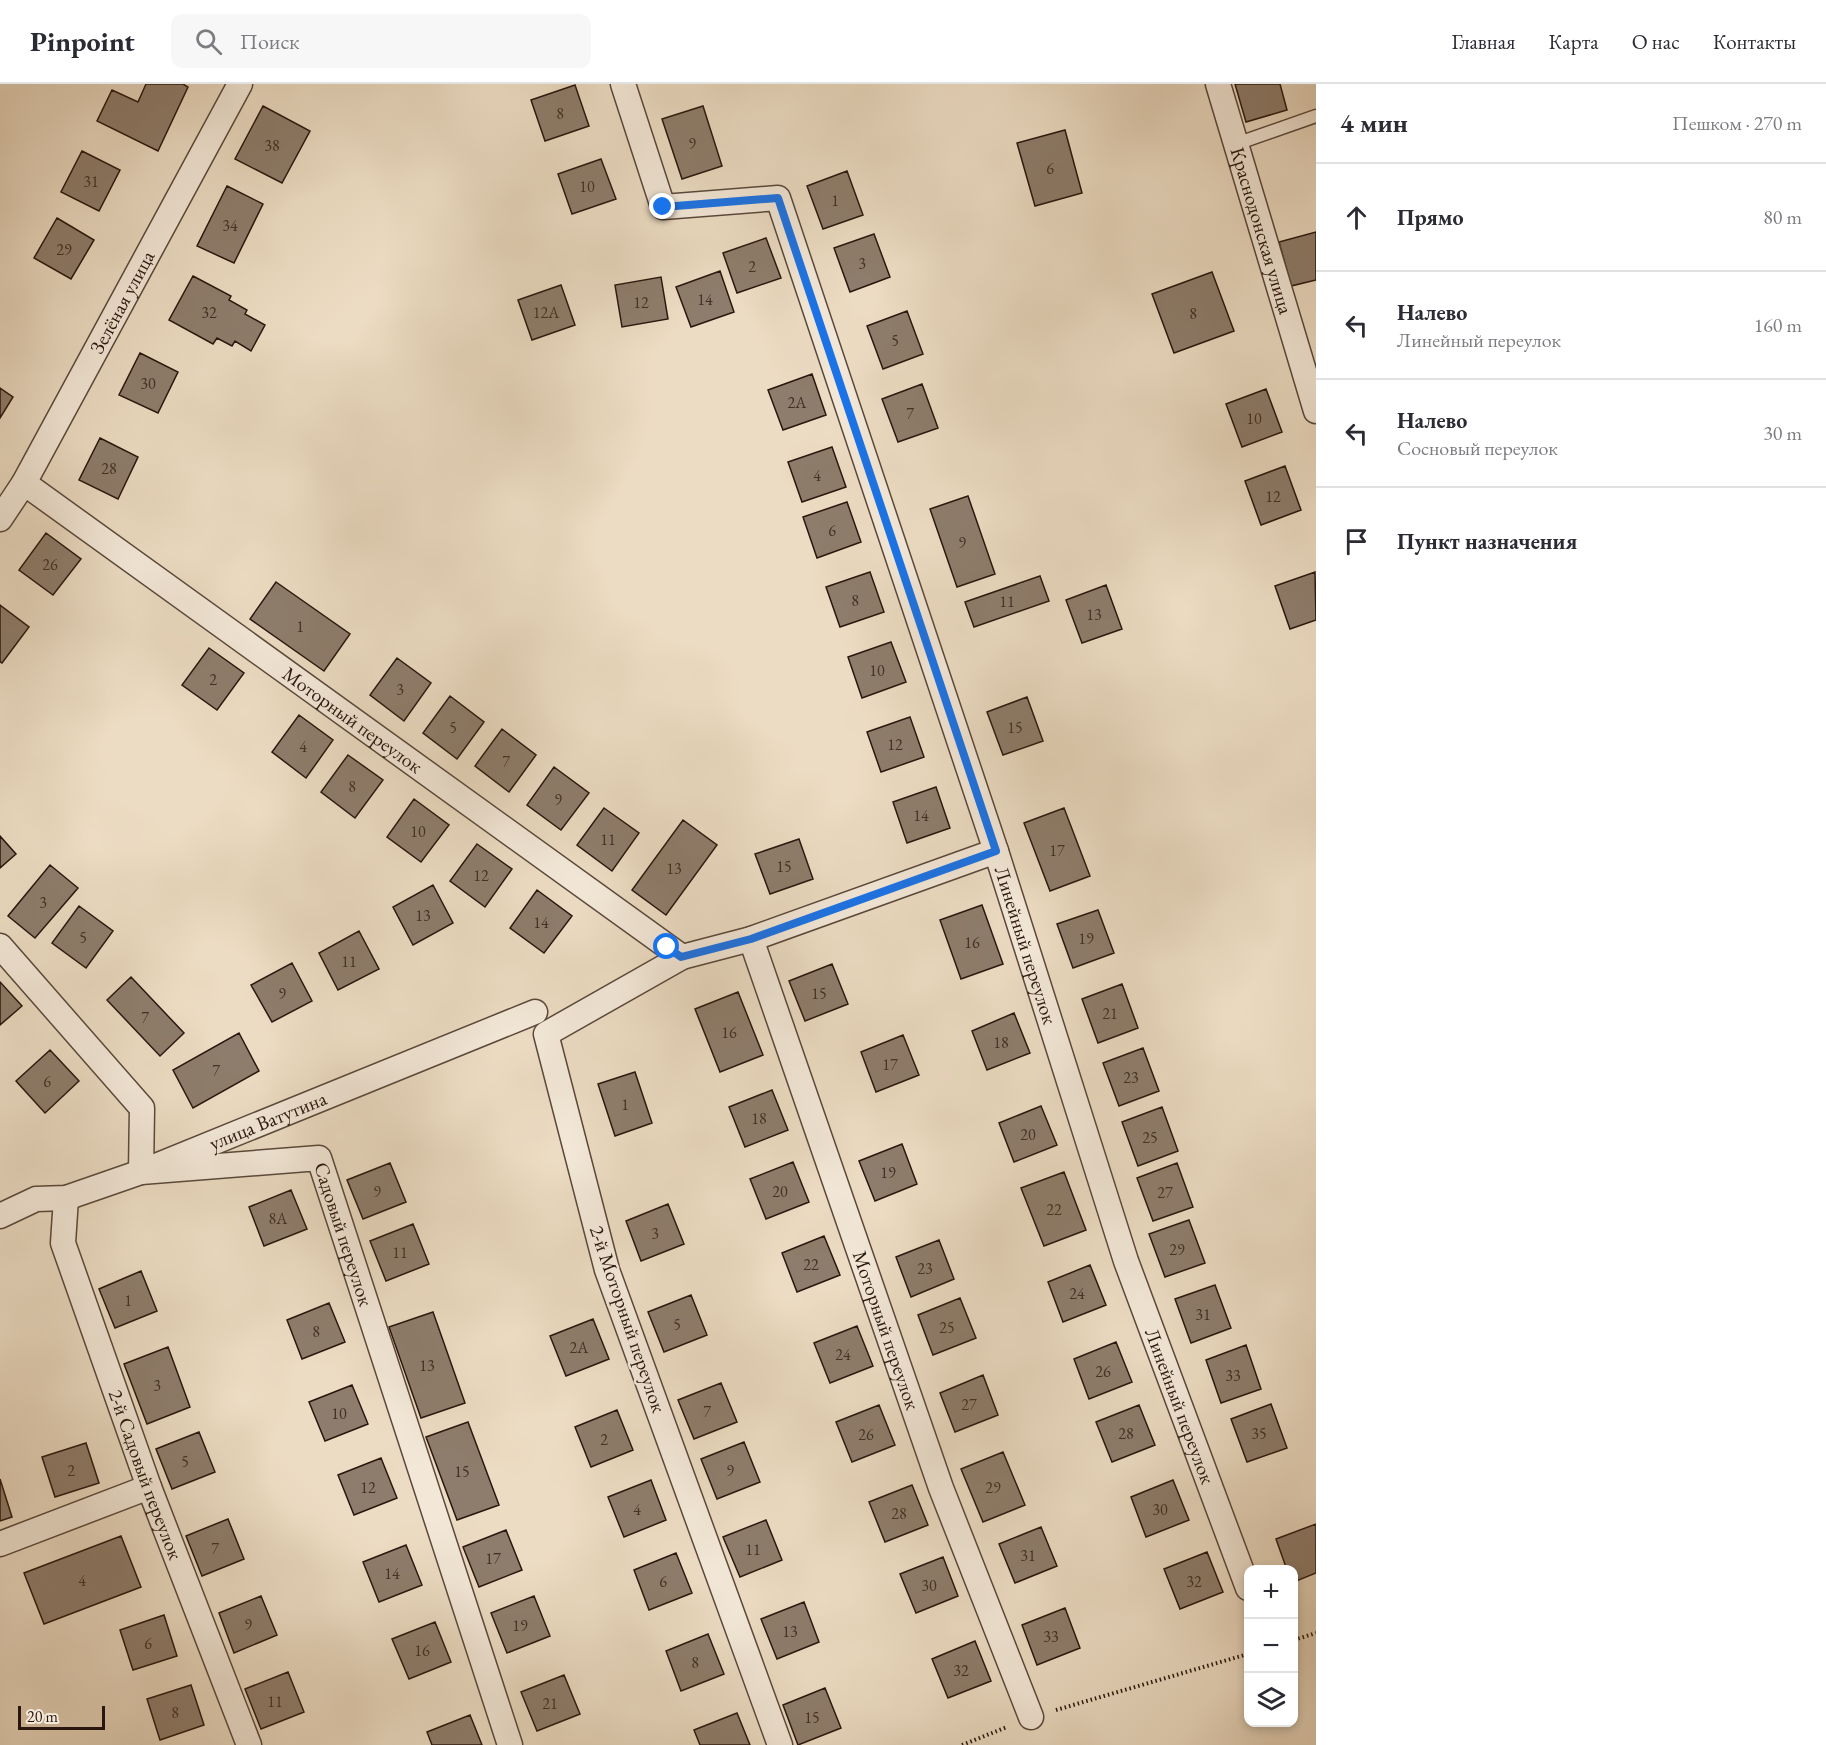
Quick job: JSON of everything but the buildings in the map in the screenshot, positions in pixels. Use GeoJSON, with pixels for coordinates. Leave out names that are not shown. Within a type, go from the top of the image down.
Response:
{"type":"FeatureCollection","features":[{"type":"Feature","properties":{"kind":"street","name":"Зелёная улица"},"geometry":{"type":"LineString","coordinates":[[0,519],[24,483],[240,84]]}},
{"type":"Feature","properties":{"kind":"street","name":"Линейный переулок"},"geometry":{"type":"LineString","coordinates":[[623,84],[663,207],[778,198],[996,851],[1126,1262],[1244,1577]]}},
{"type":"Feature","properties":{"kind":"street","name":"Краснодонская улица"},"geometry":{"type":"LineString","coordinates":[[1218,84],[1316,411]]}},
{"type":"Feature","properties":{"kind":"street","name":"Моторный переулок"},"geometry":{"type":"LineString","coordinates":[[24,483],[681,957]]}},
{"type":"Feature","properties":{"kind":"street"},"geometry":{"type":"LineString","coordinates":[[681,957],[751,939],[996,851]]}},
{"type":"Feature","properties":{"kind":"street","name":"Моторный переулок"},"geometry":{"type":"LineString","coordinates":[[751,939],[941,1488],[1031,1717]]}},
{"type":"Feature","properties":{"kind":"street"},"geometry":{"type":"LineString","coordinates":[[0,946],[142,1108],[141,1172]]}},
{"type":"Feature","properties":{"kind":"street","name":"2-й Моторный переулок"},"geometry":{"type":"LineString","coordinates":[[681,957],[546,1034],[607,1270],[780,1745]]}},
{"type":"Feature","properties":{"kind":"street","name":"улица Ватутина"},"geometry":{"type":"LineString","coordinates":[[0,1216],[36,1199],[66,1198],[141,1172],[535,1012]]}},
{"type":"Feature","properties":{"kind":"street","name":"Садовый переулок"},"geometry":{"type":"LineString","coordinates":[[141,1172],[319,1158],[510,1745]]}},
{"type":"Feature","properties":{"kind":"street","name":"2-й Садовый переулок"},"geometry":{"type":"LineString","coordinates":[[66,1198],[63,1243],[149,1487],[249,1745]]}},
{"type":"Feature","properties":{"kind":"street"},"geometry":{"type":"LineString","coordinates":[[0,1544],[149,1487]]}},
{"type":"Feature","properties":{"kind":"lane"},"geometry":{"type":"LineString","coordinates":[[1236,144],[1316,116]]}},
{"type":"Feature","properties":{"kind":"path"},"geometry":{"type":"LineString","coordinates":[[1298,1638],[1316,1633]]}},
{"type":"Feature","properties":{"kind":"path"},"geometry":{"type":"LineString","coordinates":[[962,1745],[1031,1717],[1244,1655]]}},
{"type":"Feature","properties":{"kind":"route"},"geometry":{"type":"LineString","coordinates":[[663,207],[778,198],[996,851],[751,939],[681,957],[667,947]]}}]}
